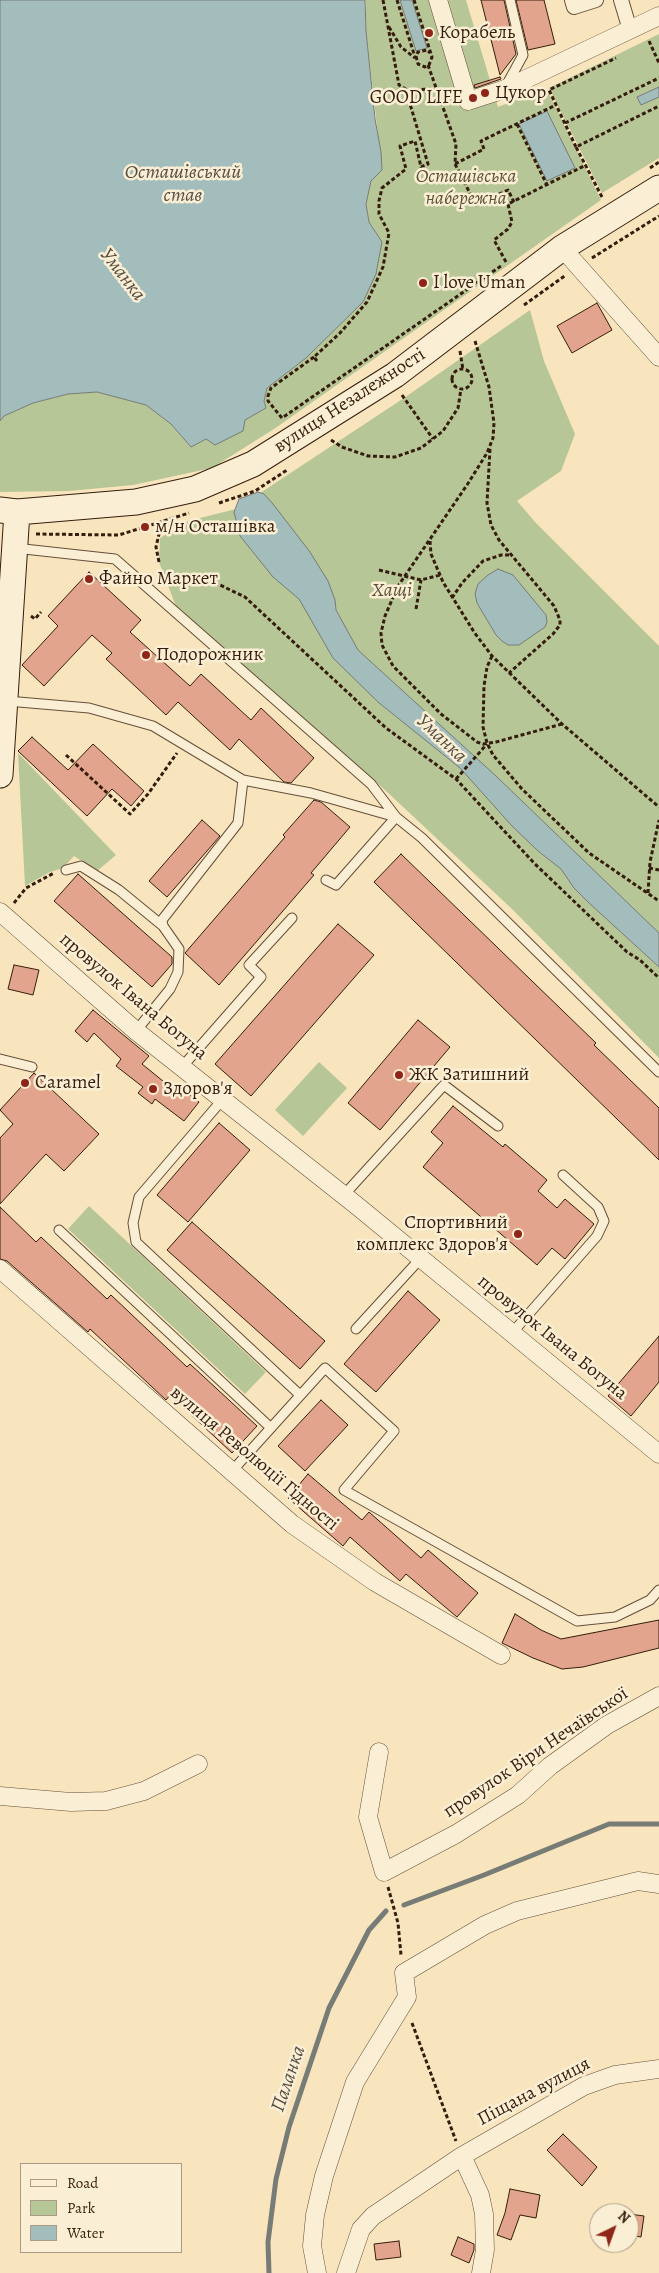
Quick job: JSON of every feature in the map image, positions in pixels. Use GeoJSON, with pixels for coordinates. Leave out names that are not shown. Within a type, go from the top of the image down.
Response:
{"type":"FeatureCollection","features":[{"type":"Feature","properties":{"kind":"main road","name":"вулиця Незалежності"},"geometry":{"type":"LineString","coordinates":[[9,511],[136,502],[195,489],[253,464],[395,374],[651,180]]}},
{"type":"Feature","properties":{"kind":"main road"},"geometry":{"type":"LineString","coordinates":[[0,771],[15,548],[9,511]]}},
{"type":"Feature","properties":{"kind":"street"},"geometry":{"type":"LineString","coordinates":[[438,0],[468,102],[505,89],[659,16]]}},
{"type":"Feature","properties":{"kind":"street"},"geometry":{"type":"LineString","coordinates":[[572,0],[574,7],[596,0]]}},
{"type":"Feature","properties":{"kind":"street"},"geometry":{"type":"LineString","coordinates":[[621,0],[630,30]]}},
{"type":"Feature","properties":{"kind":"street"},"geometry":{"type":"LineString","coordinates":[[562,248],[659,357]]}},
{"type":"Feature","properties":{"kind":"street","name":"провулок Івана Богуна"},"geometry":{"type":"LineString","coordinates":[[6,909],[136,1031],[344,1195],[512,1333],[656,1447]]}},
{"type":"Feature","properties":{"kind":"street","name":"вулиця Революції Гідності"},"geometry":{"type":"LineString","coordinates":[[0,1269],[292,1524],[375,1582],[501,1655]]}},
{"type":"Feature","properties":{"kind":"street","name":"провулок Віри Нечаївської"},"geometry":{"type":"LineString","coordinates":[[384,1872],[456,1834],[518,1795],[550,1766],[607,1726],[659,1696]]}},
{"type":"Feature","properties":{"kind":"street"},"geometry":{"type":"LineString","coordinates":[[379,1752],[368,1817],[384,1872]]}},
{"type":"Feature","properties":{"kind":"street"},"geometry":{"type":"LineString","coordinates":[[0,1796],[71,1802],[106,1801],[144,1791],[198,1764]]}},
{"type":"Feature","properties":{"kind":"street"},"geometry":{"type":"LineString","coordinates":[[317,2273],[312,2246],[315,2215],[340,2122],[355,2082],[407,1998],[404,1973],[485,1924],[517,1911],[638,1881],[659,1884]]}},
{"type":"Feature","properties":{"kind":"street","name":"Піщана вулиця"},"geometry":{"type":"LineString","coordinates":[[346,2273],[361,2229],[373,2216],[462,2156],[584,2086],[615,2075],[659,2069]]}},
{"type":"Feature","properties":{"kind":"street"},"geometry":{"type":"LineString","coordinates":[[462,2156],[480,2195],[484,2214],[485,2250],[481,2273]]}},
{"type":"Feature","properties":{"kind":"lane"},"geometry":{"type":"LineString","coordinates":[[505,89],[523,55],[510,0]]}},
{"type":"Feature","properties":{"kind":"lane"},"geometry":{"type":"LineString","coordinates":[[15,548],[115,559],[371,784],[396,816],[422,838],[659,1072]]}},
{"type":"Feature","properties":{"kind":"lane"},"geometry":{"type":"LineString","coordinates":[[4,701],[89,708],[154,726],[243,780],[310,793],[396,816]]}},
{"type":"Feature","properties":{"kind":"lane"},"geometry":{"type":"LineString","coordinates":[[162,926],[162,920],[238,823],[243,780]]}},
{"type":"Feature","properties":{"kind":"lane"},"geometry":{"type":"LineString","coordinates":[[326,880],[336,885],[396,816]]}},
{"type":"Feature","properties":{"kind":"lane"},"geometry":{"type":"LineString","coordinates":[[66,870],[81,866],[119,890],[162,926],[179,949],[178,972],[170,989],[136,1031]]}},
{"type":"Feature","properties":{"kind":"lane"},"geometry":{"type":"LineString","coordinates":[[182,1067],[261,977],[249,965],[292,918]]}},
{"type":"Feature","properties":{"kind":"lane"},"geometry":{"type":"LineString","coordinates":[[0,1059],[32,1067]]}},
{"type":"Feature","properties":{"kind":"lane"},"geometry":{"type":"LineString","coordinates":[[344,1195],[444,1085],[498,1126]]}},
{"type":"Feature","properties":{"kind":"lane"},"geometry":{"type":"LineString","coordinates":[[223,1099],[139,1197],[133,1223],[136,1242],[300,1395]]}},
{"type":"Feature","properties":{"kind":"lane"},"geometry":{"type":"LineString","coordinates":[[512,1333],[597,1236],[604,1221],[598,1207],[563,1175]]}},
{"type":"Feature","properties":{"kind":"lane"},"geometry":{"type":"LineString","coordinates":[[59,1230],[271,1428]]}},
{"type":"Feature","properties":{"kind":"lane"},"geometry":{"type":"LineString","coordinates":[[356,1329],[421,1258]]}},
{"type":"Feature","properties":{"kind":"lane"},"geometry":{"type":"LineString","coordinates":[[232,1471],[325,1368],[394,1431],[344,1490],[577,1621],[615,1617],[650,1600],[659,1590]]}},
{"type":"Feature","properties":{"kind":"lane"},"geometry":{"type":"LineString","coordinates":[[254,1402],[252,1406],[255,1413]]}},
{"type":"Feature","properties":{"kind":"path"},"geometry":{"type":"LineString","coordinates":[[383,0],[392,58],[400,88],[407,90],[434,89],[439,92]]}},
{"type":"Feature","properties":{"kind":"path"},"geometry":{"type":"LineString","coordinates":[[397,0],[415,59]]}},
{"type":"Feature","properties":{"kind":"path"},"geometry":{"type":"LineString","coordinates":[[386,21],[395,39],[421,66],[428,65],[432,62],[414,0]]}},
{"type":"Feature","properties":{"kind":"path"},"geometry":{"type":"LineString","coordinates":[[641,45],[654,39]]}},
{"type":"Feature","properties":{"kind":"path"},"geometry":{"type":"LineString","coordinates":[[649,42],[659,63]]}},
{"type":"Feature","properties":{"kind":"path"},"geometry":{"type":"LineString","coordinates":[[415,59],[418,52],[422,50],[430,53]]}},
{"type":"Feature","properties":{"kind":"path"},"geometry":{"type":"LineString","coordinates":[[594,202],[604,196],[576,147],[549,90],[617,57]]}},
{"type":"Feature","properties":{"kind":"path"},"geometry":{"type":"LineString","coordinates":[[428,65],[456,144],[456,164],[476,205],[508,190],[514,202]]}},
{"type":"Feature","properties":{"kind":"path"},"geometry":{"type":"LineString","coordinates":[[565,123],[659,78]]}},
{"type":"Feature","properties":{"kind":"path"},"geometry":{"type":"LineString","coordinates":[[410,104],[428,164],[421,167],[415,141],[400,146],[406,169],[382,188],[379,214],[389,232],[383,267],[367,302],[340,333],[314,357],[271,388],[268,401],[282,418],[514,257]]}},
{"type":"Feature","properties":{"kind":"path"},"geometry":{"type":"LineString","coordinates":[[456,164],[484,149],[481,141],[556,105]]}},
{"type":"Feature","properties":{"kind":"path"},"geometry":{"type":"LineString","coordinates":[[576,147],[659,106]]}},
{"type":"Feature","properties":{"kind":"path"},"geometry":{"type":"LineString","coordinates":[[517,124],[547,185]]}},
{"type":"Feature","properties":{"kind":"path"},"geometry":{"type":"LineString","coordinates":[[651,180],[659,162]]}},
{"type":"Feature","properties":{"kind":"path"},"geometry":{"type":"LineString","coordinates":[[506,262],[494,240],[508,229],[512,215],[508,204],[586,166]]}},
{"type":"Feature","properties":{"kind":"path"},"geometry":{"type":"LineString","coordinates":[[522,306],[578,267],[659,216]]}},
{"type":"Feature","properties":{"kind":"path"},"geometry":{"type":"LineString","coordinates":[[467,346],[483,335]]}},
{"type":"Feature","properties":{"kind":"path"},"geometry":{"type":"LineString","coordinates":[[475,341],[486,372],[494,423],[490,446],[487,503],[491,525],[510,556],[554,606],[560,620],[560,625],[553,634],[509,673]]}},
{"type":"Feature","properties":{"kind":"path"},"geometry":{"type":"LineString","coordinates":[[460,351],[462,370]]}},
{"type":"Feature","properties":{"kind":"path"},"geometry":{"type":"LineString","coordinates":[[314,357],[317,361]]}},
{"type":"Feature","properties":{"kind":"path"},"geometry":{"type":"LineString","coordinates":[[462,370],[468,372],[472,381],[469,386],[461,389],[454,386],[452,380],[456,371],[462,370]]}},
{"type":"Feature","properties":{"kind":"path"},"geometry":{"type":"LineString","coordinates":[[331,440],[342,447],[368,456],[395,457],[421,448],[443,431],[458,408],[461,389]]}},
{"type":"Feature","properties":{"kind":"path"},"geometry":{"type":"LineString","coordinates":[[400,392],[433,439]]}},
{"type":"Feature","properties":{"kind":"path"},"geometry":{"type":"LineString","coordinates":[[490,446],[467,485],[398,586],[384,616],[381,632],[382,645],[393,666],[441,714],[471,739],[483,744],[562,724]]}},
{"type":"Feature","properties":{"kind":"path"},"geometry":{"type":"LineString","coordinates":[[160,562],[156,547],[159,534],[177,517]]}},
{"type":"Feature","properties":{"kind":"path"},"geometry":{"type":"LineString","coordinates":[[430,540],[431,554],[452,598],[492,656],[562,724],[659,806]]}},
{"type":"Feature","properties":{"kind":"path"},"geometry":{"type":"LineString","coordinates":[[452,598],[462,583],[483,561],[501,555],[510,556]]}},
{"type":"Feature","properties":{"kind":"path"},"geometry":{"type":"LineString","coordinates":[[379,570],[421,580],[440,575]]}},
{"type":"Feature","properties":{"kind":"path"},"geometry":{"type":"LineString","coordinates":[[163,574],[220,585],[245,597],[386,728],[457,777],[534,863],[627,952],[640,960],[659,978]]}},
{"type":"Feature","properties":{"kind":"path"},"geometry":{"type":"LineString","coordinates":[[416,609],[421,580]]}},
{"type":"Feature","properties":{"kind":"path"},"geometry":{"type":"LineString","coordinates":[[492,656],[487,667],[484,686],[483,727],[487,743],[493,755],[522,790],[589,853],[659,901]]}},
{"type":"Feature","properties":{"kind":"path"},"geometry":{"type":"LineString","coordinates":[[457,777],[487,743]]}},
{"type":"Feature","properties":{"kind":"path"},"geometry":{"type":"LineString","coordinates":[[66,755],[130,814],[148,794],[184,744]]}},
{"type":"Feature","properties":{"kind":"path"},"geometry":{"type":"LineString","coordinates":[[648,893],[649,868],[659,820]]}},
{"type":"Feature","properties":{"kind":"path"},"geometry":{"type":"LineString","coordinates":[[649,868],[659,870]]}},
{"type":"Feature","properties":{"kind":"path"},"geometry":{"type":"LineString","coordinates":[[6,909],[26,888],[50,874],[66,870]]}},
{"type":"Feature","properties":{"kind":"path"},"geometry":{"type":"LineString","coordinates":[[384,1872],[398,1923],[404,1973]]}},
{"type":"Feature","properties":{"kind":"path"},"geometry":{"type":"LineString","coordinates":[[407,1998],[410,2016],[462,2156]]}},
{"type":"Feature","properties":{"kind":"green space","name":"Осташівська набережна"},"geometry":{"type":"Polygon","coordinates":[[[366,0],[466,0],[498,107],[546,88],[601,200],[274,429],[212,468],[133,485],[69,491],[0,492],[0,421],[4,416],[33,403],[68,394],[97,392],[146,405],[171,424],[191,447],[266,408],[264,401],[267,388],[306,358],[363,302],[382,242],[369,222],[366,204],[371,181],[382,170],[366,31],[366,0]]]}},
{"type":"Feature","properties":{"kind":"green space"},"geometry":{"type":"Polygon","coordinates":[[[659,34],[659,158],[602,193],[549,88],[659,34]]]}},
{"type":"Feature","properties":{"kind":"green space","name":"Хащі"},"geometry":{"type":"Polygon","coordinates":[[[530,310],[544,361],[575,434],[561,471],[517,501],[536,523],[659,646],[659,1058],[512,909],[385,790],[177,609],[159,562],[160,538],[188,521],[236,509],[404,398],[530,310]]]}},
{"type":"Feature","properties":{"kind":"green space"},"geometry":{"type":"Polygon","coordinates":[[[18,753],[116,855],[97,871],[74,856],[63,868],[50,872],[25,886],[18,753]]]}},
{"type":"Feature","properties":{"kind":"green space"},"geometry":{"type":"Polygon","coordinates":[[[319,1062],[347,1088],[303,1136],[275,1110],[319,1062]]]}},
{"type":"Feature","properties":{"kind":"green space"},"geometry":{"type":"Polygon","coordinates":[[[89,1206],[266,1372],[245,1394],[68,1229],[89,1206]]]}},
{"type":"Feature","properties":{"kind":"water","name":"Осташівський став"},"geometry":{"type":"Polygon","coordinates":[[[0,0],[365,0],[366,31],[382,170],[371,181],[366,204],[369,222],[382,242],[376,274],[363,302],[306,358],[267,388],[264,401],[266,408],[245,420],[243,431],[215,445],[206,439],[191,447],[171,424],[146,405],[97,392],[68,394],[33,403],[4,416],[0,421],[0,0]]]}},
{"type":"Feature","properties":{"kind":"water"},"geometry":{"type":"Polygon","coordinates":[[[400,0],[412,0],[427,48],[416,51],[400,0]]]}},
{"type":"Feature","properties":{"kind":"water"},"geometry":{"type":"Polygon","coordinates":[[[659,87],[659,97],[641,105],[637,97],[659,87]]]}},
{"type":"Feature","properties":{"kind":"water"},"geometry":{"type":"Polygon","coordinates":[[[547,111],[575,168],[547,181],[519,124],[547,111]]]}},
{"type":"Feature","properties":{"kind":"water","name":"Уманка"},"geometry":{"type":"Polygon","coordinates":[[[258,492],[264,494],[273,504],[310,552],[328,581],[335,600],[336,610],[358,650],[496,776],[659,933],[659,967],[574,888],[561,869],[538,851],[512,826],[460,768],[378,702],[333,658],[299,599],[273,577],[240,536],[234,512],[239,499],[258,492]]]}},
{"type":"Feature","properties":{"kind":"water"},"geometry":{"type":"Polygon","coordinates":[[[498,569],[513,575],[546,615],[547,622],[545,627],[519,645],[508,645],[496,635],[477,603],[475,594],[478,584],[498,569]]]}},
{"type":"Feature","properties":{"kind":"building"},"geometry":{"type":"Polygon","coordinates":[[[481,0],[504,0],[516,54],[500,75],[481,0]]]}},
{"type":"Feature","properties":{"kind":"building"},"geometry":{"type":"Polygon","coordinates":[[[516,0],[544,0],[555,44],[528,50],[516,0]]]}},
{"type":"Feature","properties":{"kind":"building"},"geometry":{"type":"Polygon","coordinates":[[[500,77],[501,79],[475,88],[474,85],[500,77]]]}},
{"type":"Feature","properties":{"kind":"building"},"geometry":{"type":"Polygon","coordinates":[[[597,303],[612,330],[572,353],[557,326],[597,303]]]}},
{"type":"Feature","properties":{"kind":"building"},"geometry":{"type":"Polygon","coordinates":[[[89,572],[141,620],[130,632],[190,686],[201,674],[251,720],[261,708],[314,758],[291,783],[284,782],[239,739],[230,750],[178,702],[166,715],[106,659],[112,653],[92,635],[44,686],[22,665],[58,626],[48,616],[89,572]]]}},
{"type":"Feature","properties":{"kind":"building"},"geometry":{"type":"Polygon","coordinates":[[[32,737],[68,770],[93,744],[144,791],[131,806],[112,789],[87,816],[18,751],[32,737]]]}},
{"type":"Feature","properties":{"kind":"building"},"geometry":{"type":"Polygon","coordinates":[[[314,800],[321,802],[350,827],[311,873],[314,875],[219,985],[185,953],[285,837],[283,835],[314,800]]]}},
{"type":"Feature","properties":{"kind":"building"},"geometry":{"type":"Polygon","coordinates":[[[202,820],[220,836],[167,897],[149,881],[202,820]]]}},
{"type":"Feature","properties":{"kind":"building"},"geometry":{"type":"Polygon","coordinates":[[[401,854],[596,1043],[594,1045],[659,1108],[659,1160],[374,882],[401,854]]]}},
{"type":"Feature","properties":{"kind":"building"},"geometry":{"type":"Polygon","coordinates":[[[78,874],[172,957],[172,964],[152,987],[54,901],[78,874]]]}},
{"type":"Feature","properties":{"kind":"building"},"geometry":{"type":"Polygon","coordinates":[[[338,924],[374,955],[251,1096],[215,1064],[338,924]]]}},
{"type":"Feature","properties":{"kind":"building"},"geometry":{"type":"Polygon","coordinates":[[[14,965],[39,970],[33,995],[8,989],[14,965]]]}},
{"type":"Feature","properties":{"kind":"building"},"geometry":{"type":"Polygon","coordinates":[[[93,1010],[149,1056],[142,1064],[174,1090],[177,1085],[199,1102],[184,1121],[155,1099],[152,1104],[138,1093],[143,1087],[116,1066],[121,1059],[94,1033],[87,1042],[75,1031],[93,1010]]]}},
{"type":"Feature","properties":{"kind":"building","name":"ЖК Затишний"},"geometry":{"type":"Polygon","coordinates":[[[418,1020],[450,1047],[380,1130],[348,1103],[418,1020]]]}},
{"type":"Feature","properties":{"kind":"building"},"geometry":{"type":"Polygon","coordinates":[[[34,1073],[99,1134],[64,1171],[46,1154],[0,1204],[0,1138],[13,1124],[0,1110],[34,1073]]]}},
{"type":"Feature","properties":{"kind":"building"},"geometry":{"type":"Polygon","coordinates":[[[453,1106],[503,1147],[505,1144],[547,1180],[538,1191],[557,1208],[565,1199],[594,1224],[565,1259],[552,1248],[537,1265],[423,1167],[443,1143],[431,1132],[453,1106]]]}},
{"type":"Feature","properties":{"kind":"building"},"geometry":{"type":"Polygon","coordinates":[[[219,1123],[250,1150],[188,1222],[157,1195],[219,1123]]]}},
{"type":"Feature","properties":{"kind":"building"},"geometry":{"type":"Polygon","coordinates":[[[0,1207],[36,1242],[41,1237],[107,1299],[111,1295],[187,1367],[190,1364],[257,1426],[232,1453],[170,1395],[166,1400],[90,1329],[88,1332],[7,1261],[0,1259],[0,1207]]]}},
{"type":"Feature","properties":{"kind":"building"},"geometry":{"type":"Polygon","coordinates":[[[192,1222],[325,1341],[300,1369],[167,1250],[192,1222]]]}},
{"type":"Feature","properties":{"kind":"building"},"geometry":{"type":"Polygon","coordinates":[[[408,1291],[440,1320],[376,1392],[344,1364],[408,1291]]]}},
{"type":"Feature","properties":{"kind":"building"},"geometry":{"type":"Polygon","coordinates":[[[659,1336],[659,1382],[631,1416],[608,1396],[659,1336]]]}},
{"type":"Feature","properties":{"kind":"building"},"geometry":{"type":"Polygon","coordinates":[[[321,1400],[348,1425],[305,1471],[278,1446],[321,1400]]]}},
{"type":"Feature","properties":{"kind":"building"},"geometry":{"type":"Polygon","coordinates":[[[308,1474],[362,1520],[369,1512],[421,1558],[428,1550],[478,1593],[457,1617],[406,1574],[400,1581],[350,1537],[343,1546],[288,1498],[308,1474]]]}},
{"type":"Feature","properties":{"kind":"building"},"geometry":{"type":"Polygon","coordinates":[[[515,1614],[541,1630],[561,1639],[659,1620],[659,1648],[583,1667],[562,1669],[502,1643],[515,1614]]]}},
{"type":"Feature","properties":{"kind":"building"},"geometry":{"type":"Polygon","coordinates":[[[563,2134],[597,2167],[582,2186],[547,2150],[563,2134]]]}},
{"type":"Feature","properties":{"kind":"building"},"geometry":{"type":"Polygon","coordinates":[[[510,2189],[540,2195],[536,2218],[520,2215],[511,2240],[497,2235],[505,2213],[510,2189]]]}},
{"type":"Feature","properties":{"kind":"building"},"geometry":{"type":"Polygon","coordinates":[[[639,2215],[644,2216],[641,2237],[639,2237],[639,2215]]]}},
{"type":"Feature","properties":{"kind":"building"},"geometry":{"type":"Polygon","coordinates":[[[458,2237],[474,2244],[474,2250],[469,2263],[451,2255],[458,2237]]]}},
{"type":"Feature","properties":{"kind":"building"},"geometry":{"type":"Polygon","coordinates":[[[399,2241],[401,2257],[376,2260],[374,2244],[399,2241]]]}},
{"type":"Feature","properties":{"kind":"waterway","name":"Паланка"},"geometry":{"type":"LineString","coordinates":[[404,1905],[609,1824],[659,1824]]}},
{"type":"Feature","properties":{"kind":"waterway","name":"Паланка"},"geometry":{"type":"LineString","coordinates":[[269,2273],[268,2242],[276,2179],[289,2127],[329,2008],[369,1930],[386,1911]]}},
{"type":"Feature","properties":{"kind":"place","name":"Корабель"},"geometry":{"type":"Point","coordinates":[429,33]}},
{"type":"Feature","properties":{"kind":"place","name":"Цукор"},"geometry":{"type":"Point","coordinates":[485,93]}},
{"type":"Feature","properties":{"kind":"place","name":"GOOD LIFE"},"geometry":{"type":"Point","coordinates":[473,98]}},
{"type":"Feature","properties":{"kind":"place","name":"I love Uman"},"geometry":{"type":"Point","coordinates":[423,283]}},
{"type":"Feature","properties":{"kind":"place","name":"м/н Осташівка"},"geometry":{"type":"Point","coordinates":[145,527]}},
{"type":"Feature","properties":{"kind":"place","name":"Файно Маркет"},"geometry":{"type":"Point","coordinates":[89,579]}},
{"type":"Feature","properties":{"kind":"place","name":"Подорожник"},"geometry":{"type":"Point","coordinates":[146,655]}},
{"type":"Feature","properties":{"kind":"place","name":"ЖК Затишний"},"geometry":{"type":"Point","coordinates":[399,1075]}},
{"type":"Feature","properties":{"kind":"place","name":"Caramel"},"geometry":{"type":"Point","coordinates":[25,1083]}},
{"type":"Feature","properties":{"kind":"place","name":"Здоров'я"},"geometry":{"type":"Point","coordinates":[153,1089]}},
{"type":"Feature","properties":{"kind":"place","name":"Спортивний комплекс Здоров'я"},"geometry":{"type":"Point","coordinates":[518,1234]}}]}
